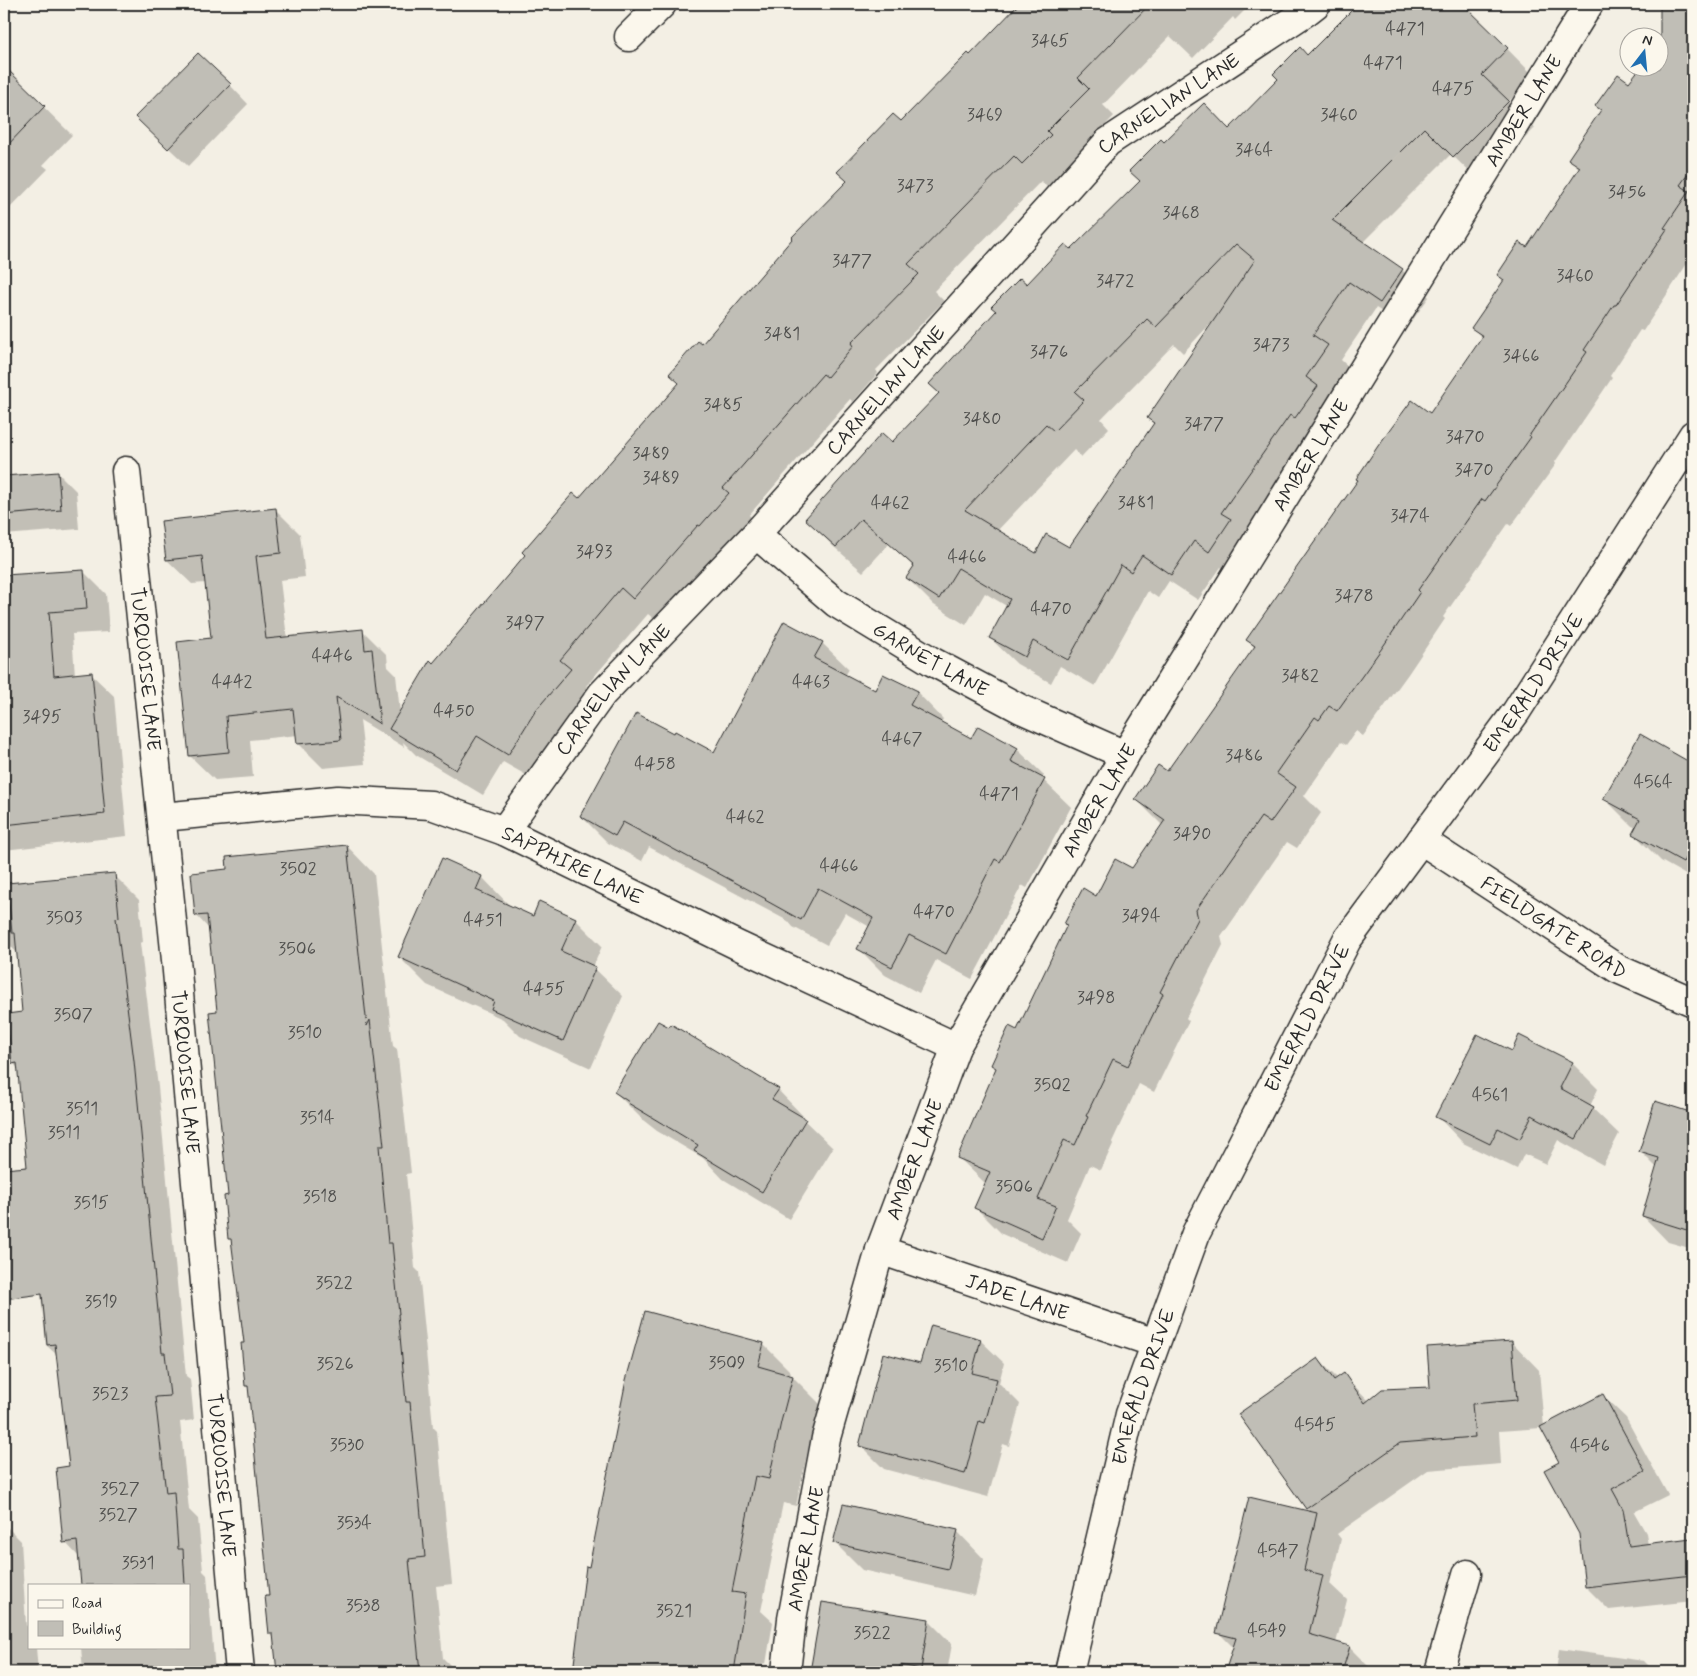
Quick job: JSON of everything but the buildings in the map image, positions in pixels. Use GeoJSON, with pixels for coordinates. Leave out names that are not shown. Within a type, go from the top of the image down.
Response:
{"type":"FeatureCollection","features":[{"type":"Feature","properties":{"kind":"street"},"geometry":{"type":"LineString","coordinates":[[629,37],[662,4]]}},
{"type":"Feature","properties":{"kind":"street","name":"CARNELIAN LANE"},"geometry":{"type":"LineString","coordinates":[[504,831],[602,694],[756,534],[1108,142],[1307,12],[1316,4]]}},
{"type":"Feature","properties":{"kind":"street","name":"AMBER LANE"},"geometry":{"type":"LineString","coordinates":[[786,1672],[792,1619],[826,1438],[880,1250],[956,1047],[1126,755],[1588,4]]}},
{"type":"Feature","properties":{"kind":"street","name":"EMERALD DRIVE"},"geometry":{"type":"LineString","coordinates":[[1069,1672],[1130,1414],[1196,1233],[1347,940],[1516,712],[1693,435]]}},
{"type":"Feature","properties":{"kind":"street","name":"TURQUOISE LANE"},"geometry":{"type":"LineString","coordinates":[[126,471],[162,817],[240,1672]]}},
{"type":"Feature","properties":{"kind":"street","name":"GARNET LANE"},"geometry":{"type":"LineString","coordinates":[[756,534],[836,602],[933,662],[1021,709],[1126,755]]}},
{"type":"Feature","properties":{"kind":"street","name":"SAPPHIRE LANE"},"geometry":{"type":"LineString","coordinates":[[162,817],[338,800],[431,805],[504,831],[737,945],[956,1047]]}},
{"type":"Feature","properties":{"kind":"street","name":"FIELDGATE ROAD"},"geometry":{"type":"LineString","coordinates":[[1421,840],[1618,969],[1693,1002]]}},
{"type":"Feature","properties":{"kind":"street","name":"JADE LANE"},"geometry":{"type":"LineString","coordinates":[[880,1250],[1156,1342]]}},
{"type":"Feature","properties":{"kind":"street"},"geometry":{"type":"LineString","coordinates":[[1439,1672],[1467,1574]]}}]}
